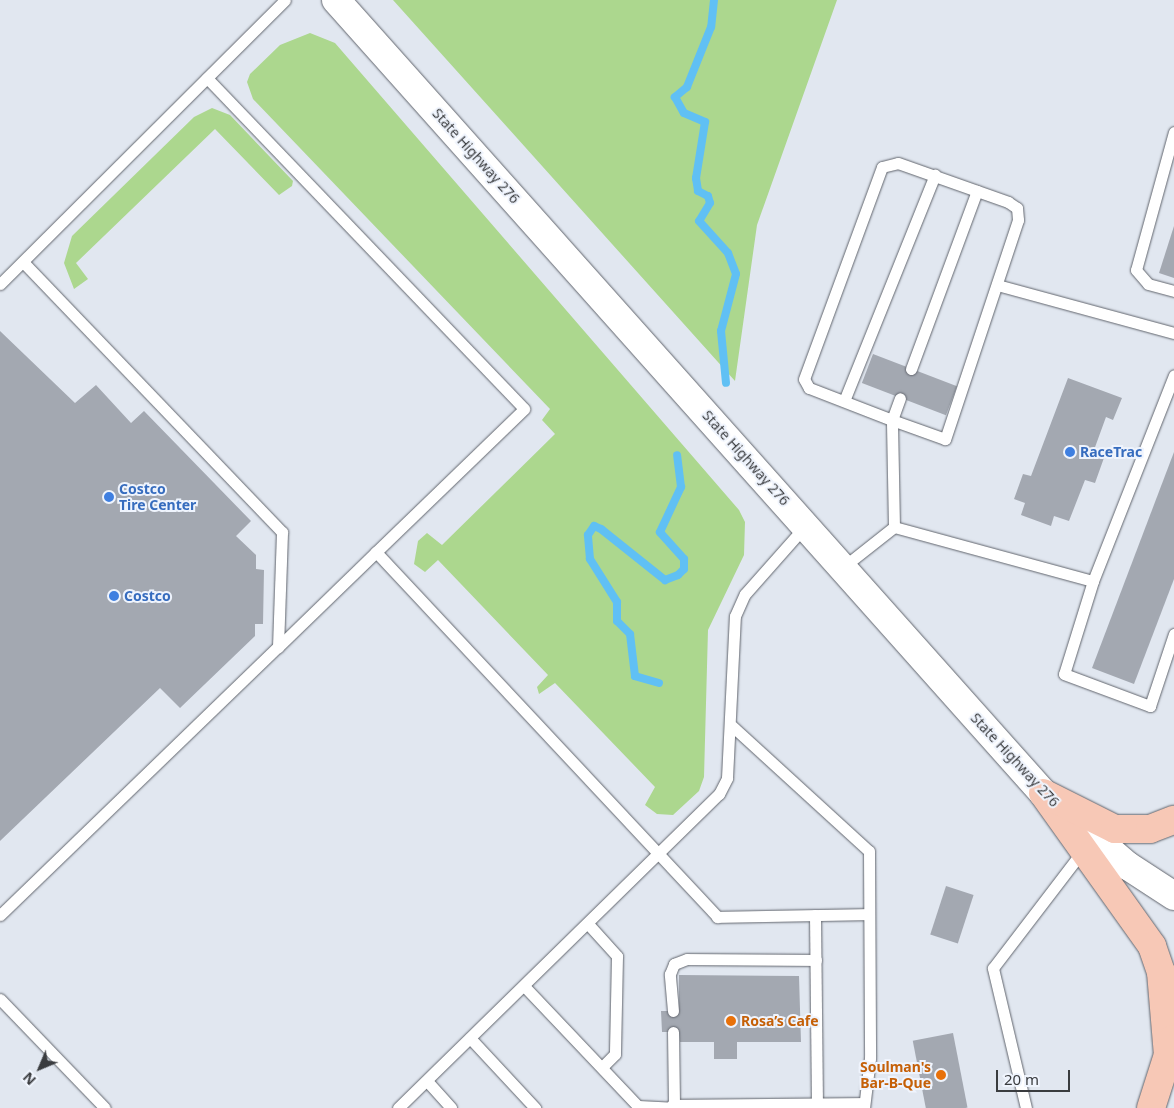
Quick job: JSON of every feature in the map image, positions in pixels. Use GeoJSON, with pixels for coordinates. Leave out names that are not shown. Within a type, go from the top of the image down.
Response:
{"type":"FeatureCollection","features":[{"type":"Feature","properties":{"kind":"main road"},"geometry":{"type":"LineString","coordinates":[[1043,793],[1115,829],[1150,829],[1174,820]]}},
{"type":"Feature","properties":{"kind":"main road"},"geometry":{"type":"LineString","coordinates":[[1043,793],[1088,845],[1153,947],[1162,981],[1171,1045],[1151,1108]]}},
{"type":"Feature","properties":{"kind":"street","name":"State Highway 276"},"geometry":{"type":"LineString","coordinates":[[336,0],[1043,793]]}},
{"type":"Feature","properties":{"kind":"street"},"geometry":{"type":"LineString","coordinates":[[1088,845],[1174,896]]}},
{"type":"Feature","properties":{"kind":"lane"},"geometry":{"type":"LineString","coordinates":[[0,284],[286,0]]}},
{"type":"Feature","properties":{"kind":"lane"},"geometry":{"type":"LineString","coordinates":[[0,915],[524,409],[207,78]]}},
{"type":"Feature","properties":{"kind":"lane"},"geometry":{"type":"LineString","coordinates":[[1174,132],[1136,270],[1148,284],[1174,291]]}},
{"type":"Feature","properties":{"kind":"lane"},"geometry":{"type":"LineString","coordinates":[[898,162],[935,176],[1017,208],[1018,220],[945,439],[809,388],[804,379],[882,167],[898,162]]}},
{"type":"Feature","properties":{"kind":"lane"},"geometry":{"type":"LineString","coordinates":[[844,402],[935,176]]}},
{"type":"Feature","properties":{"kind":"lane"},"geometry":{"type":"LineString","coordinates":[[911,369],[977,191]]}},
{"type":"Feature","properties":{"kind":"lane"},"geometry":{"type":"LineString","coordinates":[[23,262],[282,532],[278,647]]}},
{"type":"Feature","properties":{"kind":"lane"},"geometry":{"type":"LineString","coordinates":[[997,285],[1174,333]]}},
{"type":"Feature","properties":{"kind":"lane"},"geometry":{"type":"LineString","coordinates":[[1174,375],[1093,581],[1064,674],[1150,706],[1174,634]]}},
{"type":"Feature","properties":{"kind":"lane"},"geometry":{"type":"LineString","coordinates":[[894,528],[892,420],[900,398]]}},
{"type":"Feature","properties":{"kind":"lane"},"geometry":{"type":"LineString","coordinates":[[398,1108],[659,856],[719,794],[727,778],[732,726],[734,616],[745,594],[806,525]]}},
{"type":"Feature","properties":{"kind":"lane"},"geometry":{"type":"LineString","coordinates":[[894,528],[1093,581]]}},
{"type":"Feature","properties":{"kind":"lane"},"geometry":{"type":"LineString","coordinates":[[842,568],[894,528]]}},
{"type":"Feature","properties":{"kind":"lane"},"geometry":{"type":"LineString","coordinates":[[376,552],[717,917],[868,914]]}},
{"type":"Feature","properties":{"kind":"lane"},"geometry":{"type":"LineString","coordinates":[[524,986],[603,1066],[638,1106],[817,1104],[864,1106],[870,1058],[868,851],[732,726]]}},
{"type":"Feature","properties":{"kind":"lane"},"geometry":{"type":"LineString","coordinates":[[1026,1108],[992,968],[1088,845]]}},
{"type":"Feature","properties":{"kind":"lane"},"geometry":{"type":"LineString","coordinates":[[815,915],[817,1104]]}},
{"type":"Feature","properties":{"kind":"lane"},"geometry":{"type":"LineString","coordinates":[[589,924],[617,956],[615,1054],[603,1066]]}},
{"type":"Feature","properties":{"kind":"lane"},"geometry":{"type":"LineString","coordinates":[[673,1011],[670,974],[674,964],[687,959],[816,960]]}},
{"type":"Feature","properties":{"kind":"lane"},"geometry":{"type":"LineString","coordinates":[[0,999],[105,1108]]}},
{"type":"Feature","properties":{"kind":"lane"},"geometry":{"type":"LineString","coordinates":[[673,1032],[673,1106]]}},
{"type":"Feature","properties":{"kind":"lane"},"geometry":{"type":"LineString","coordinates":[[470,1038],[535,1108]]}},
{"type":"Feature","properties":{"kind":"lane"},"geometry":{"type":"LineString","coordinates":[[427,1081],[451,1108]]}},
{"type":"Feature","properties":{"kind":"green space"},"geometry":{"type":"Polygon","coordinates":[[[393,0],[837,0],[757,225],[735,381],[393,0]]]}},
{"type":"Feature","properties":{"kind":"green space"},"geometry":{"type":"Polygon","coordinates":[[[310,33],[335,43],[739,510],[745,522],[744,555],[708,630],[704,777],[699,791],[673,815],[657,814],[645,805],[655,787],[555,683],[539,694],[537,687],[548,675],[438,560],[425,572],[414,564],[418,541],[427,533],[442,545],[555,434],[542,420],[550,409],[253,99],[247,82],[250,74],[280,45],[310,33]]]}},
{"type":"Feature","properties":{"kind":"green space"},"geometry":{"type":"Polygon","coordinates":[[[212,108],[230,115],[293,181],[292,186],[279,195],[215,129],[76,263],[88,279],[74,289],[64,263],[72,236],[194,117],[212,108]]]}},
{"type":"Feature","properties":{"kind":"building"},"geometry":{"type":"Polygon","coordinates":[[[1174,226],[1174,278],[1159,273],[1174,226]]]}},
{"type":"Feature","properties":{"kind":"building","name":"Costco"},"geometry":{"type":"Polygon","coordinates":[[[0,331],[75,403],[96,385],[131,423],[144,411],[251,521],[236,536],[256,555],[256,569],[264,570],[263,624],[255,624],[255,636],[180,708],[160,688],[0,841],[0,331]]]}},
{"type":"Feature","properties":{"kind":"building"},"geometry":{"type":"Polygon","coordinates":[[[873,354],[957,386],[946,415],[862,383],[873,354]]]}},
{"type":"Feature","properties":{"kind":"building","name":"RaceTrac"},"geometry":{"type":"Polygon","coordinates":[[[1068,378],[1122,398],[1113,420],[1106,417],[1094,450],[1105,455],[1095,483],[1085,480],[1069,521],[1054,516],[1051,526],[1021,515],[1025,503],[1014,499],[1023,474],[1031,476],[1068,378]]]}},
{"type":"Feature","properties":{"kind":"building","name":"RaceTrac"},"geometry":{"type":"Polygon","coordinates":[[[1174,452],[1174,579],[1134,684],[1092,668],[1174,452]]]}},
{"type":"Feature","properties":{"kind":"building"},"geometry":{"type":"Polygon","coordinates":[[[946,886],[974,895],[958,943],[930,935],[946,886]]]}},
{"type":"Feature","properties":{"kind":"building","name":"Rosa’s Cafe"},"geometry":{"type":"Polygon","coordinates":[[[679,975],[799,976],[801,1042],[737,1042],[737,1059],[714,1059],[714,1042],[680,1042],[679,1032],[662,1032],[661,1011],[679,1011],[679,975]]]}},
{"type":"Feature","properties":{"kind":"building","name":"Soulman's Bar-B-Que"},"geometry":{"type":"Polygon","coordinates":[[[953,1033],[968,1108],[926,1108],[913,1041],[953,1033]]]}},
{"type":"Feature","properties":{"kind":"waterway"},"geometry":{"type":"LineString","coordinates":[[714,0],[711,27],[687,87],[675,97],[684,113],[705,122],[696,178],[698,191],[708,196],[710,203],[699,221],[728,253],[736,274],[721,331],[726,383]]}},
{"type":"Feature","properties":{"kind":"waterway"},"geometry":{"type":"LineString","coordinates":[[659,683],[635,676],[630,634],[617,621],[617,602],[590,559],[588,535],[594,526],[601,529],[665,580],[678,575],[684,569],[684,559],[660,532],[681,487],[677,455]]}},
{"type":"Feature","properties":{"kind":"place","name":"RaceTrac"},"geometry":{"type":"Point","coordinates":[1070,452]}},
{"type":"Feature","properties":{"kind":"place","name":"Costco Tire Center"},"geometry":{"type":"Point","coordinates":[109,497]}},
{"type":"Feature","properties":{"kind":"place","name":"Costco"},"geometry":{"type":"Point","coordinates":[114,596]}},
{"type":"Feature","properties":{"kind":"place","name":"Rosa’s Cafe"},"geometry":{"type":"Point","coordinates":[731,1021]}},
{"type":"Feature","properties":{"kind":"place","name":"Soulman's Bar-B-Que"},"geometry":{"type":"Point","coordinates":[941,1075]}}]}
